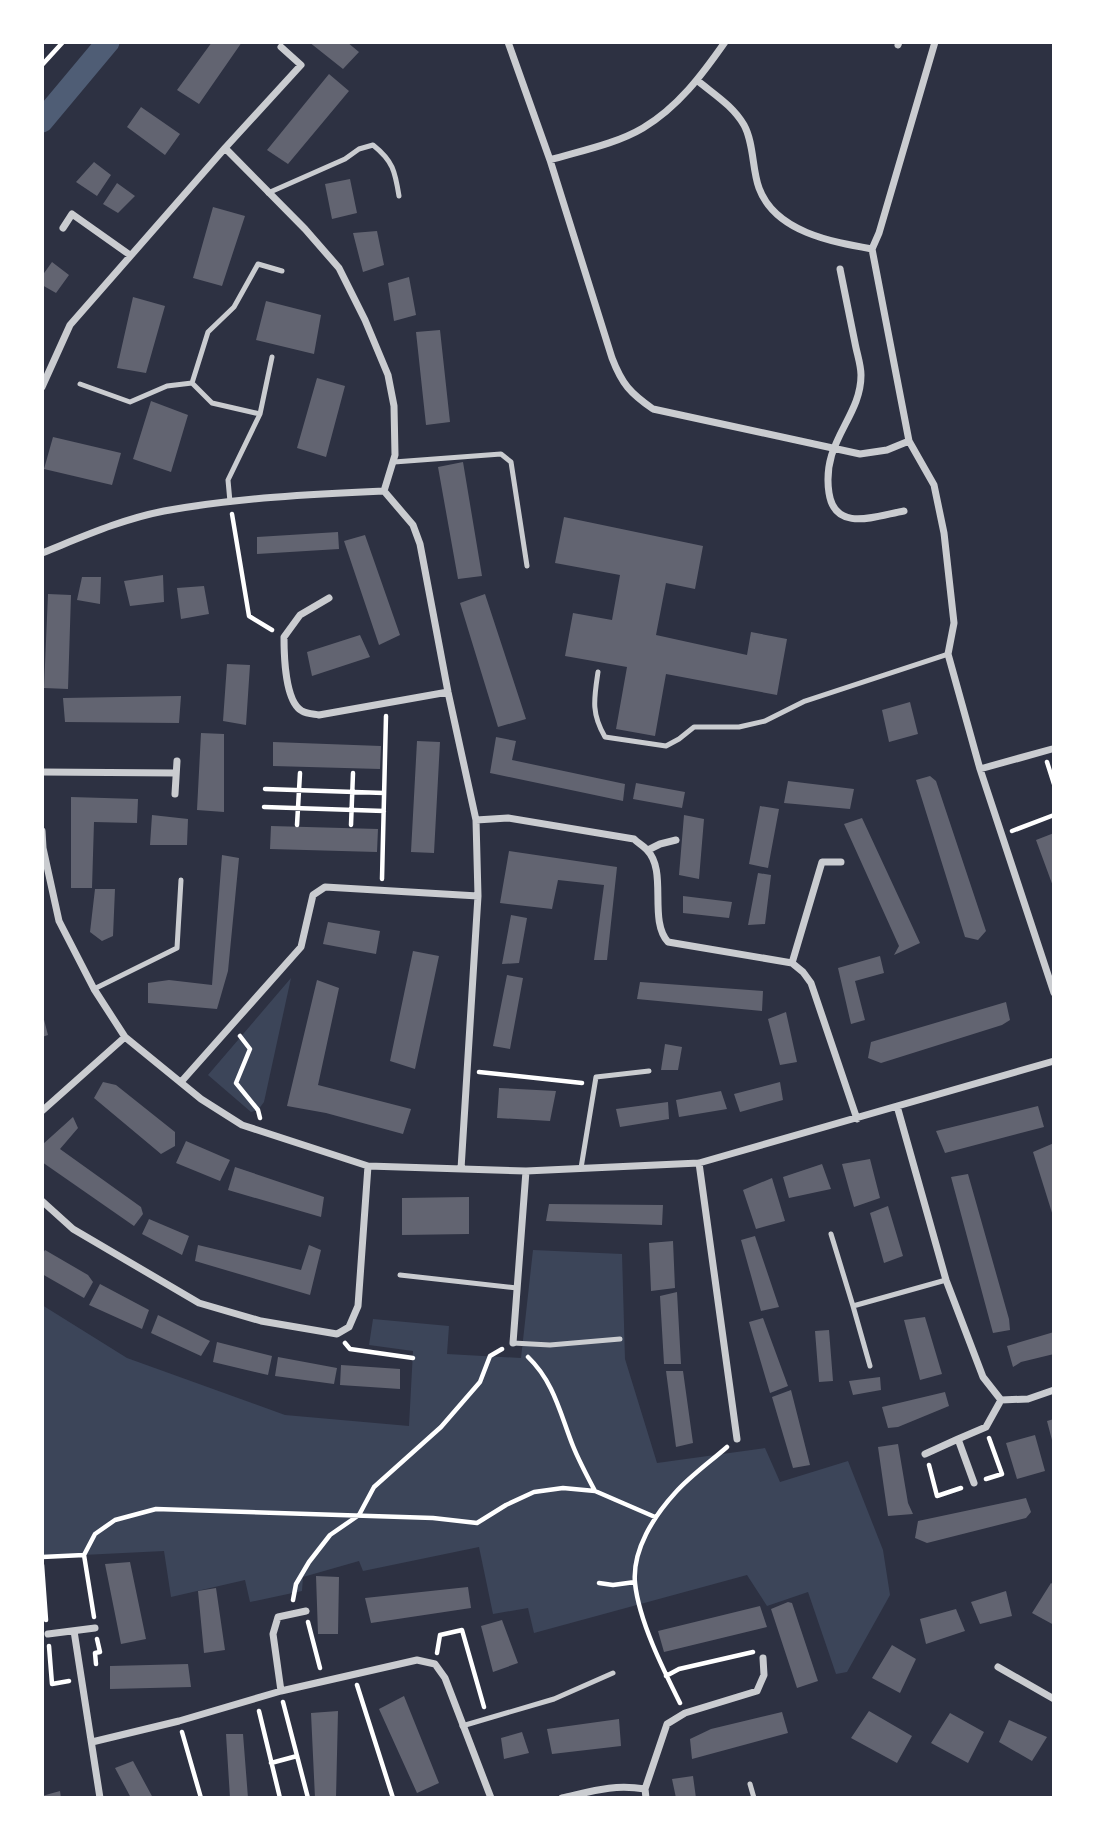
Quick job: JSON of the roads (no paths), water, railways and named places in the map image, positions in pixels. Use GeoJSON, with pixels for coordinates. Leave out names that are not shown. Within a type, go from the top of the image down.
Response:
{"type":"FeatureCollection","features":[{"type":"Feature","properties":{"kind":"street"},"geometry":{"type":"LineString","coordinates":[[508,42],[550,160],[612,358],[620,378],[631,393],[653,409],[860,454],[887,450],[909,441]]}},
{"type":"Feature","properties":{"kind":"street"},"geometry":{"type":"LineString","coordinates":[[550,160],[642,129],[664,113],[698,81],[725,42]]}},
{"type":"Feature","properties":{"kind":"street"},"geometry":{"type":"LineString","coordinates":[[935,42],[872,249],[909,441],[934,485],[944,533],[954,623],[948,654],[980,769],[1054,993]]}},
{"type":"Feature","properties":{"kind":"street"},"geometry":{"type":"LineString","coordinates":[[42,387],[71,325],[130,255],[301,65],[280,45]]}},
{"type":"Feature","properties":{"kind":"street"},"geometry":{"type":"LineString","coordinates":[[698,81],[731,107],[746,127],[759,189],[771,209],[807,233],[872,249]]}},
{"type":"Feature","properties":{"kind":"street"},"geometry":{"type":"LineString","coordinates":[[225,148],[305,229],[339,268],[365,320],[388,375],[394,407],[394,462],[384,491]]}},
{"type":"Feature","properties":{"kind":"street"},"geometry":{"type":"LineString","coordinates":[[63,228],[72,214],[130,255]]}},
{"type":"Feature","properties":{"kind":"street"},"geometry":{"type":"LineString","coordinates":[[840,269],[861,374],[855,401],[832,448],[827,482],[831,507],[840,516],[864,519],[905,511]]}},
{"type":"Feature","properties":{"kind":"street"},"geometry":{"type":"LineString","coordinates":[[42,552],[138,518],[164,512],[279,496],[384,491]]}},
{"type":"Feature","properties":{"kind":"street"},"geometry":{"type":"LineString","coordinates":[[384,491],[413,526],[420,544],[476,820],[478,896],[461,1169]]}},
{"type":"Feature","properties":{"kind":"street"},"geometry":{"type":"LineString","coordinates":[[329,598],[300,615],[284,637],[289,691],[295,705],[303,712],[319,716],[448,692]]}},
{"type":"Feature","properties":{"kind":"street"},"geometry":{"type":"LineString","coordinates":[[980,769],[1052,749]]}},
{"type":"Feature","properties":{"kind":"street"},"geometry":{"type":"LineString","coordinates":[[175,794],[177,761]]}},
{"type":"Feature","properties":{"kind":"street"},"geometry":{"type":"LineString","coordinates":[[42,772],[176,773]]}},
{"type":"Feature","properties":{"kind":"street"},"geometry":{"type":"LineString","coordinates":[[476,820],[508,818],[634,839],[648,850],[655,868],[662,931],[668,942],[792,963],[803,972],[811,983],[857,1119]]}},
{"type":"Feature","properties":{"kind":"street"},"geometry":{"type":"LineString","coordinates":[[42,831],[43,848],[59,921],[94,989],[125,1037],[181,1082],[242,1125],[368,1166],[526,1171],[699,1163],[1054,1061]]}},
{"type":"Feature","properties":{"kind":"street"},"geometry":{"type":"LineString","coordinates":[[648,850],[676,840]]}},
{"type":"Feature","properties":{"kind":"street"},"geometry":{"type":"LineString","coordinates":[[792,963],[822,862],[841,862]]}},
{"type":"Feature","properties":{"kind":"street"},"geometry":{"type":"LineString","coordinates":[[181,1082],[301,947],[313,895],[325,887],[478,896]]}},
{"type":"Feature","properties":{"kind":"street"},"geometry":{"type":"LineString","coordinates":[[42,1111],[125,1037]]}},
{"type":"Feature","properties":{"kind":"street"},"geometry":{"type":"LineString","coordinates":[[897,1106],[946,1280],[983,1377],[1001,1399]]}},
{"type":"Feature","properties":{"kind":"street"},"geometry":{"type":"LineString","coordinates":[[699,1163],[737,1438]]}},
{"type":"Feature","properties":{"kind":"street"},"geometry":{"type":"LineString","coordinates":[[42,1201],[73,1229],[199,1303],[261,1321],[337,1334],[349,1327],[358,1306],[368,1166]]}},
{"type":"Feature","properties":{"kind":"street"},"geometry":{"type":"LineString","coordinates":[[513,1343],[526,1171]]}},
{"type":"Feature","properties":{"kind":"street"},"geometry":{"type":"LineString","coordinates":[[1001,1399],[1028,1399],[1054,1390]]}},
{"type":"Feature","properties":{"kind":"street"},"geometry":{"type":"LineString","coordinates":[[925,1454],[986,1427],[1001,1399]]}},
{"type":"Feature","properties":{"kind":"street"},"geometry":{"type":"LineString","coordinates":[[958,1438],[974,1483]]}},
{"type":"Feature","properties":{"kind":"street"},"geometry":{"type":"LineString","coordinates":[[281,1691],[273,1634],[278,1617],[306,1611]]}},
{"type":"Feature","properties":{"kind":"street"},"geometry":{"type":"LineString","coordinates":[[48,1634],[95,1628]]}},
{"type":"Feature","properties":{"kind":"street"},"geometry":{"type":"LineString","coordinates":[[74,1631],[100,1798]]}},
{"type":"Feature","properties":{"kind":"street"},"geometry":{"type":"LineString","coordinates":[[646,1798],[645,1789],[667,1724],[685,1713],[757,1691],[764,1675],[763,1658]]}},
{"type":"Feature","properties":{"kind":"street"},"geometry":{"type":"LineString","coordinates":[[92,1742],[257,1700],[281,1691],[416,1660],[435,1664],[445,1678],[491,1798]]}},
{"type":"Feature","properties":{"kind":"street"},"geometry":{"type":"LineString","coordinates":[[998,1667],[1054,1699]]}},
{"type":"Feature","properties":{"kind":"street"},"geometry":{"type":"LineString","coordinates":[[562,1798],[603,1787],[645,1789]]}},
{"type":"Feature","properties":{"kind":"lane"},"geometry":{"type":"LineString","coordinates":[[268,193],[345,159],[359,149],[373,145],[387,156],[396,177],[399,197]]}},
{"type":"Feature","properties":{"kind":"lane"},"geometry":{"type":"LineString","coordinates":[[192,383],[208,332],[234,307],[258,264],[282,271]]}},
{"type":"Feature","properties":{"kind":"lane"},"geometry":{"type":"LineString","coordinates":[[230,502],[228,480],[260,414],[272,357]]}},
{"type":"Feature","properties":{"kind":"lane"},"geometry":{"type":"LineString","coordinates":[[80,384],[130,402],[167,386],[192,383]]}},
{"type":"Feature","properties":{"kind":"lane"},"geometry":{"type":"LineString","coordinates":[[192,383],[212,402],[260,414]]}},
{"type":"Feature","properties":{"kind":"lane"},"geometry":{"type":"LineString","coordinates":[[394,462],[501,454],[511,462],[527,566]]}},
{"type":"Feature","properties":{"kind":"lane"},"geometry":{"type":"LineString","coordinates":[[598,672],[594,700],[596,721],[605,737],[666,746],[679,740],[694,727],[739,727],[765,721],[805,701],[948,654]]}},
{"type":"Feature","properties":{"kind":"lane"},"geometry":{"type":"LineString","coordinates":[[94,989],[177,948],[181,880]]}},
{"type":"Feature","properties":{"kind":"lane"},"geometry":{"type":"LineString","coordinates":[[581,1168],[596,1077],[649,1071]]}},
{"type":"Feature","properties":{"kind":"lane"},"geometry":{"type":"LineString","coordinates":[[831,1234],[870,1366]]}},
{"type":"Feature","properties":{"kind":"lane"},"geometry":{"type":"LineString","coordinates":[[400,1275],[517,1288]]}},
{"type":"Feature","properties":{"kind":"lane"},"geometry":{"type":"LineString","coordinates":[[853,1306],[946,1280]]}},
{"type":"Feature","properties":{"kind":"lane"},"geometry":{"type":"LineString","coordinates":[[513,1343],[550,1345],[620,1339]]}},
{"type":"Feature","properties":{"kind":"lane"},"geometry":{"type":"LineString","coordinates":[[462,1726],[554,1699],[613,1673]]}},
{"type":"Feature","properties":{"kind":"lane"},"geometry":{"type":"LineString","coordinates":[[750,1784],[754,1798]]}},
{"type":"Feature","properties":{"kind":"waterway"},"geometry":{"type":"LineString","coordinates":[[42,121],[108,42]]}}]}
